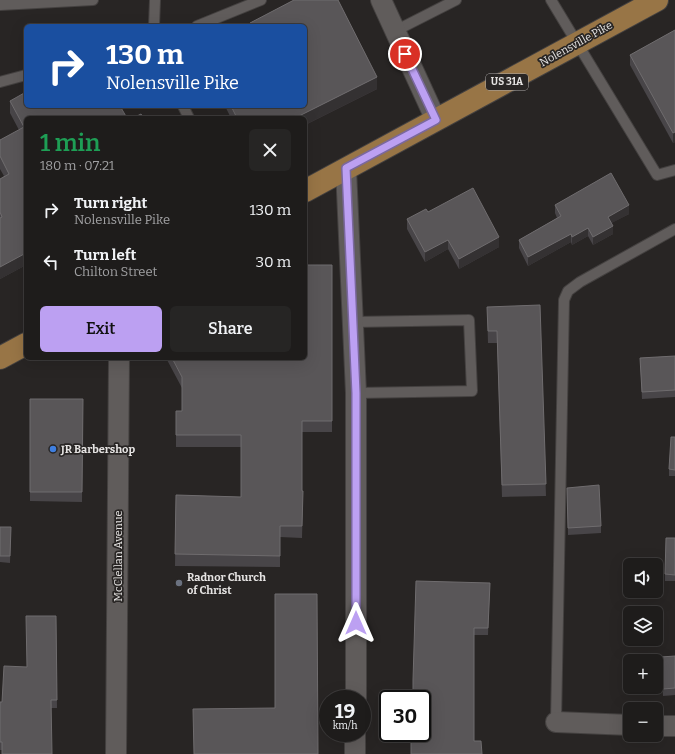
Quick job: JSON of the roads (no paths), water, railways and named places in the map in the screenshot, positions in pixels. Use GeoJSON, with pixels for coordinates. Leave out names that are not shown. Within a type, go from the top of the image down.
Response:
{"type":"FeatureCollection","features":[{"type":"Feature","properties":{"kind":"main road","name":"Nolensville Pike"},"geometry":{"type":"LineString","coordinates":[[307,190],[657,0]]}},
{"type":"Feature","properties":{"kind":"main road"},"geometry":{"type":"LineString","coordinates":[[0,358],[24,345]]}},
{"type":"Feature","properties":{"kind":"street"},"geometry":{"type":"LineString","coordinates":[[381,0],[436,120]]}},
{"type":"Feature","properties":{"kind":"street"},"geometry":{"type":"LineString","coordinates":[[346,168],[356,393],[356,690]]}},
{"type":"Feature","properties":{"kind":"street","name":"McClellan Avenue"},"geometry":{"type":"LineString","coordinates":[[116,754],[119,360]]}},
{"type":"Feature","properties":{"kind":"street"},"geometry":{"type":"LineString","coordinates":[[556,722],[623,725]]}},
{"type":"Feature","properties":{"kind":"street"},"geometry":{"type":"LineString","coordinates":[[663,726],[675,726]]}},
{"type":"Feature","properties":{"kind":"street"},"geometry":{"type":"LineString","coordinates":[[355,742],[355,754]]}},
{"type":"Feature","properties":{"kind":"lane"},"geometry":{"type":"LineString","coordinates":[[0,5],[93,0]]}},
{"type":"Feature","properties":{"kind":"lane"},"geometry":{"type":"LineString","coordinates":[[154,24],[155,0]]}},
{"type":"Feature","properties":{"kind":"lane"},"geometry":{"type":"LineString","coordinates":[[202,24],[261,0]]}},
{"type":"Feature","properties":{"kind":"lane"},"geometry":{"type":"LineString","coordinates":[[395,31],[456,0]]}},
{"type":"Feature","properties":{"kind":"lane"},"geometry":{"type":"LineString","coordinates":[[552,0],[657,175],[675,170]]}},
{"type":"Feature","properties":{"kind":"lane"},"geometry":{"type":"LineString","coordinates":[[0,82],[24,76]]}},
{"type":"Feature","properties":{"kind":"lane"},"geometry":{"type":"LineString","coordinates":[[556,722],[564,300],[568,291],[580,282],[675,229]]}},
{"type":"Feature","properties":{"kind":"lane"},"geometry":{"type":"LineString","coordinates":[[353,322],[469,320],[472,391],[356,393]]}},
{"type":"Feature","properties":{"kind":"place","name":"JR Barbershop"},"geometry":{"type":"Point","coordinates":[53,449]}},
{"type":"Feature","properties":{"kind":"place","name":"Radnor Church of Christ"},"geometry":{"type":"Point","coordinates":[179,583]}}]}
